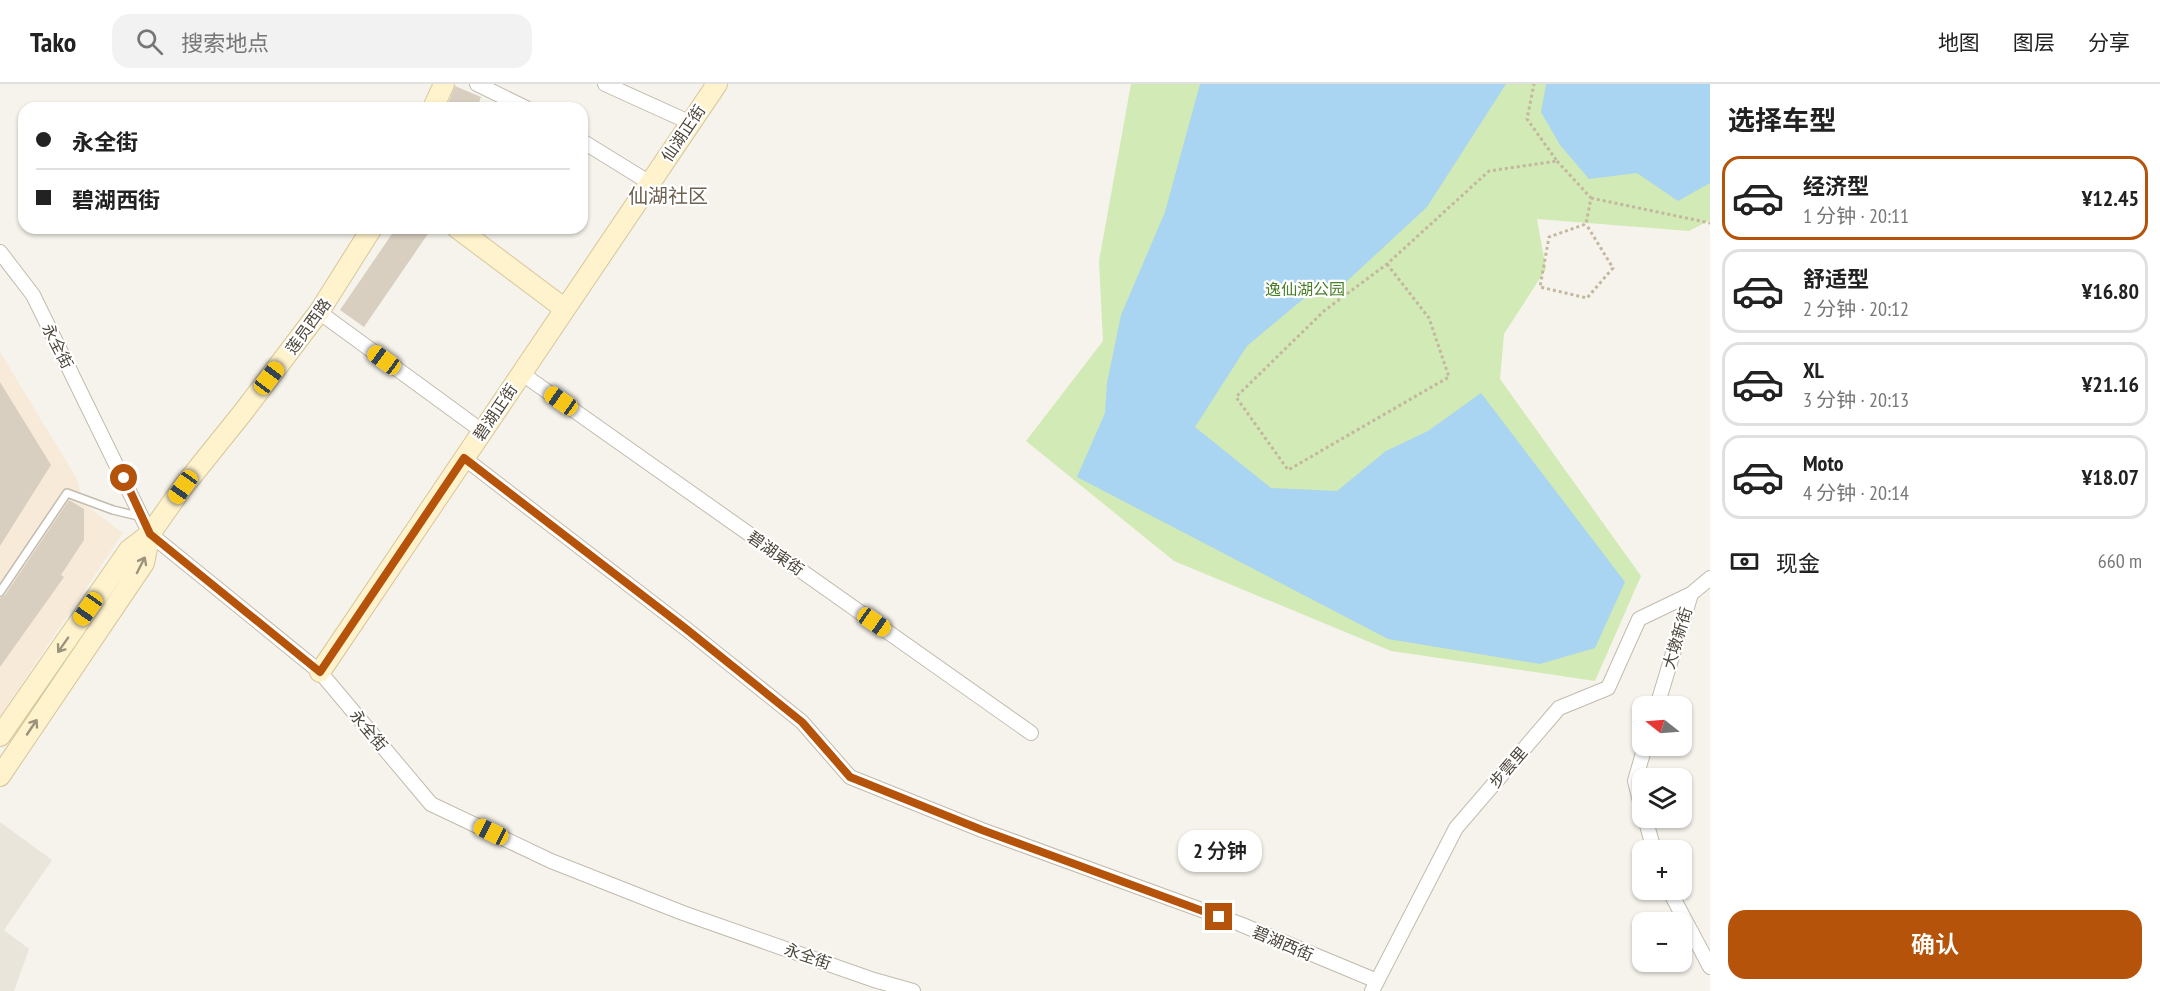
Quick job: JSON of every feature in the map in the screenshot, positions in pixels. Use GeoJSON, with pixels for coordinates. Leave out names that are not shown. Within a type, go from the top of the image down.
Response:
{"type":"FeatureCollection","features":[{"type":"Feature","properties":{"kind":"main road"},"geometry":{"type":"LineString","coordinates":[[436,102],[444,84]]}},
{"type":"Feature","properties":{"kind":"main road","name":"仙湖正街"},"geometry":{"type":"LineString","coordinates":[[650,183],[717,84]]}},
{"type":"Feature","properties":{"kind":"main road","name":"碧湖正街"},"geometry":{"type":"LineString","coordinates":[[320,672],[650,183]]}},
{"type":"Feature","properties":{"kind":"main road","name":"莲员西路"},"geometry":{"type":"LineString","coordinates":[[0,736],[146,525],[183,487],[244,411],[319,312],[368,234]]}},
{"type":"Feature","properties":{"kind":"main road"},"geometry":{"type":"LineString","coordinates":[[465,234],[565,309]]}},
{"type":"Feature","properties":{"kind":"main road","name":"莲员西路"},"geometry":{"type":"LineString","coordinates":[[0,776],[144,563],[146,525]]}},
{"type":"Feature","properties":{"kind":"street"},"geometry":{"type":"LineString","coordinates":[[477,84],[514,102]]}},
{"type":"Feature","properties":{"kind":"street"},"geometry":{"type":"LineString","coordinates":[[604,84],[691,123]]}},
{"type":"Feature","properties":{"kind":"street"},"geometry":{"type":"LineString","coordinates":[[588,145],[650,183]]}},
{"type":"Feature","properties":{"kind":"street","name":"永全街"},"geometry":{"type":"LineString","coordinates":[[0,252],[33,295],[146,525],[320,672],[431,804],[551,861],[683,913],[874,980],[913,991]]}},
{"type":"Feature","properties":{"kind":"street"},"geometry":{"type":"LineString","coordinates":[[319,312],[482,431]]}},
{"type":"Feature","properties":{"kind":"street","name":"碧湖東街"},"geometry":{"type":"LineString","coordinates":[[521,374],[1031,733]]}},
{"type":"Feature","properties":{"kind":"street","name":"碧湖西街"},"geometry":{"type":"LineString","coordinates":[[464,458],[685,628],[802,722],[850,777],[982,830],[1240,924],[1375,986]]}},
{"type":"Feature","properties":{"kind":"street","name":"大墩新街"},"geometry":{"type":"LineString","coordinates":[[1660,696],[1690,594],[1710,578]]}},
{"type":"Feature","properties":{"kind":"street","name":"步雲里"},"geometry":{"type":"LineString","coordinates":[[1375,986],[1456,828],[1559,708],[1608,688],[1640,619],[1690,594]]}},
{"type":"Feature","properties":{"kind":"street"},"geometry":{"type":"LineString","coordinates":[[1674,900],[1710,967]]}},
{"type":"Feature","properties":{"kind":"lane"},"geometry":{"type":"LineString","coordinates":[[0,592],[67,493],[146,525]]}},
{"type":"Feature","properties":{"kind":"path"},"geometry":{"type":"LineString","coordinates":[[1534,84],[1527,119],[1557,161],[1591,198],[1710,223]]}},
{"type":"Feature","properties":{"kind":"path"},"geometry":{"type":"LineString","coordinates":[[1387,264],[1429,318],[1449,377],[1288,470],[1236,397],[1324,311],[1387,264],[1489,171],[1557,161]]}},
{"type":"Feature","properties":{"kind":"path"},"geometry":{"type":"LineString","coordinates":[[1586,224],[1549,237],[1540,287],[1587,298],[1613,268],[1586,224],[1591,198]]}},
{"type":"Feature","properties":{"kind":"shaded area"},"geometry":{"type":"Polygon","coordinates":[[[0,352],[77,479],[83,503],[123,533],[0,716],[0,352]]]}},
{"type":"Feature","properties":{"kind":"shaded area"},"geometry":{"type":"Polygon","coordinates":[[[0,822],[52,860],[4,930],[29,949],[14,991],[0,991],[0,822]]]}},
{"type":"Feature","properties":{"kind":"green space","name":"逸仙湖公园"},"geometry":{"type":"Polygon","coordinates":[[[1131,84],[1710,84],[1710,220],[1689,231],[1537,219],[1546,269],[1504,334],[1500,379],[1641,576],[1595,681],[1391,651],[1174,561],[1026,441],[1103,341],[1099,261],[1131,84]]]}},
{"type":"Feature","properties":{"kind":"water"},"geometry":{"type":"Polygon","coordinates":[[[1200,84],[1506,84],[1427,207],[1345,283],[1314,290],[1247,346],[1195,427],[1271,488],[1337,491],[1386,451],[1428,431],[1481,393],[1625,582],[1595,648],[1540,664],[1388,639],[1077,477],[1105,413],[1107,383],[1121,315],[1165,212],[1200,84]]]}},
{"type":"Feature","properties":{"kind":"water"},"geometry":{"type":"Polygon","coordinates":[[[1546,84],[1710,84],[1710,183],[1678,201],[1637,173],[1589,179],[1560,145],[1541,112],[1546,84]]]}},
{"type":"Feature","properties":{"kind":"building"},"geometry":{"type":"Polygon","coordinates":[[[455,86],[481,97],[479,102],[448,102],[455,86]]]}},
{"type":"Feature","properties":{"kind":"building"},"geometry":{"type":"Polygon","coordinates":[[[392,234],[428,234],[364,327],[340,310],[392,234]]]}},
{"type":"Feature","properties":{"kind":"building"},"geometry":{"type":"Polygon","coordinates":[[[0,382],[51,465],[0,546],[0,382]]]}},
{"type":"Feature","properties":{"kind":"building"},"geometry":{"type":"Polygon","coordinates":[[[69,500],[84,509],[84,540],[61,575],[64,577],[0,667],[0,598],[5,595],[69,500]]]}},
{"type":"Feature","properties":{"kind":"district","name":"仙湖社区"},"geometry":{"type":"Point","coordinates":[668,196]}},
{"type":"Feature","properties":{"kind":"route"},"geometry":{"type":"LineString","coordinates":[[124,478],[150,534],[320,672],[464,458],[685,628],[802,722],[850,777],[982,830],[1219,917]]}}]}
